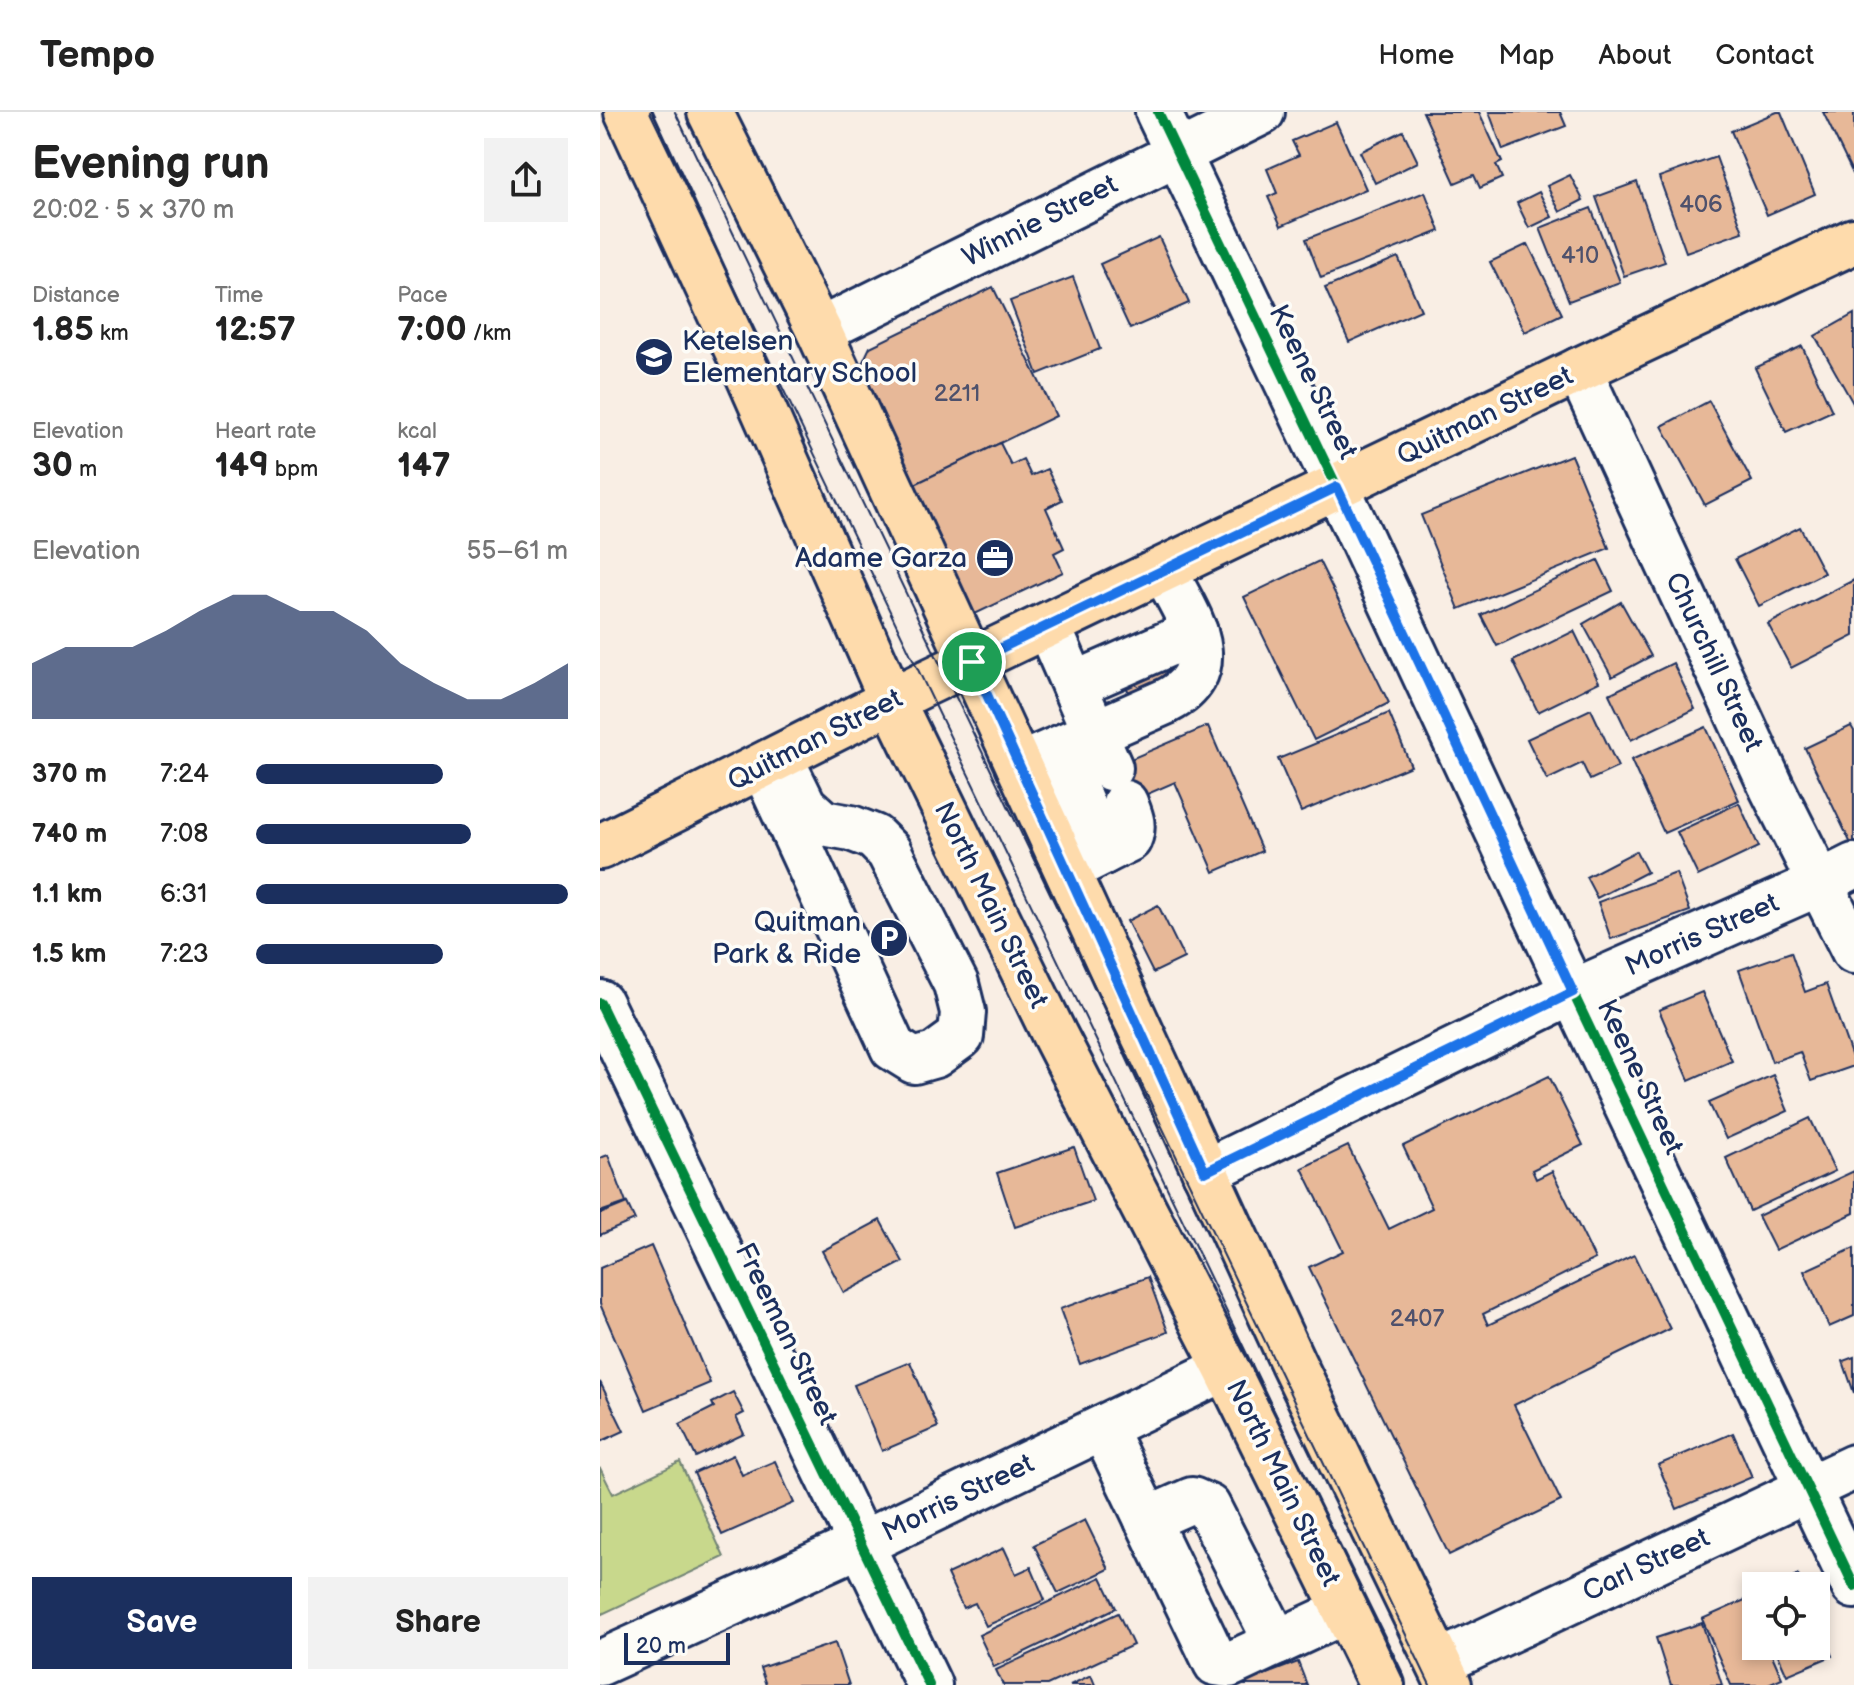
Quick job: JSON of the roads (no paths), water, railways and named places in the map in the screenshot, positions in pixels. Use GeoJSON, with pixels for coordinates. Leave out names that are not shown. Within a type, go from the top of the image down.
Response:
{"type":"FeatureCollection","features":[{"type":"Feature","properties":{"kind":"main road","name":"North Main Street"},"geometry":{"type":"LineString","coordinates":[[627,112],[743,363],[892,701],[1061,1048],[1226,1368],[1382,1685]]}},
{"type":"Feature","properties":{"kind":"main road"},"geometry":{"type":"LineString","coordinates":[[710,112],[819,331],[972,662],[1081,764],[1085,862],[1205,1172],[1293,1363],[1444,1674]]}},
{"type":"Feature","properties":{"kind":"main road","name":"Quitman Street"},"geometry":{"type":"LineString","coordinates":[[600,847],[972,662],[1854,241]]}},
{"type":"Feature","properties":{"kind":"street","name":"Keene Street"},"geometry":{"type":"LineString","coordinates":[[1158,112],[1854,1586]]}},
{"type":"Feature","properties":{"kind":"street","name":"Winnie Street"},"geometry":{"type":"LineString","coordinates":[[819,331],[1262,112]]}},
{"type":"Feature","properties":{"kind":"street","name":"Churchill Street"},"geometry":{"type":"LineString","coordinates":[[1579,370],[1772,788],[1837,875],[1854,951]]}},
{"type":"Feature","properties":{"kind":"street"},"geometry":{"type":"LineString","coordinates":[[1081,764],[1189,686],[1195,678],[1200,658],[1195,632],[1164,570]]}},
{"type":"Feature","properties":{"kind":"street"},"geometry":{"type":"LineString","coordinates":[[1048,626],[1074,685],[1081,764],[1132,821],[1133,830],[1129,839],[1085,862]]}},
{"type":"Feature","properties":{"kind":"street"},"geometry":{"type":"LineString","coordinates":[[1074,685],[1195,632]]}},
{"type":"Feature","properties":{"kind":"street"},"geometry":{"type":"LineString","coordinates":[[772,762],[804,806],[823,823],[851,828],[874,837],[889,852],[956,984],[963,1012],[961,1036],[935,1055],[914,1061],[893,1048],[772,762]]}},
{"type":"Feature","properties":{"kind":"street","name":"Morris Street"},"geometry":{"type":"LineString","coordinates":[[1205,1172],[1573,992],[1837,875]]}},
{"type":"Feature","properties":{"kind":"street","name":"Freeman Street"},"geometry":{"type":"LineString","coordinates":[[600,1003],[929,1685]]}},
{"type":"Feature","properties":{"kind":"street","name":"Morris Street"},"geometry":{"type":"LineString","coordinates":[[600,1663],[861,1544],[1226,1368]]}},
{"type":"Feature","properties":{"kind":"street"},"geometry":{"type":"LineString","coordinates":[[1103,1428],[1216,1663],[1229,1665],[1345,1611]]}},
{"type":"Feature","properties":{"kind":"street","name":"Carl Street"},"geometry":{"type":"LineString","coordinates":[[1444,1674],[1807,1488],[1854,1467]]}},
{"type":"Feature","properties":{"kind":"street"},"geometry":{"type":"LineString","coordinates":[[1147,1520],[1192,1500],[1208,1507],[1277,1643]]}},
{"type":"Feature","properties":{"kind":"tram line"},"geometry":{"type":"LineString","coordinates":[[650,112],[1406,1685]]}},
{"type":"Feature","properties":{"kind":"tram line"},"geometry":{"type":"LineString","coordinates":[[675,112],[1430,1685]]}},
{"type":"Feature","properties":{"kind":"place","name":"Ketelsen Elementary School"},"geometry":{"type":"Point","coordinates":[654,357]}},
{"type":"Feature","properties":{"kind":"place","name":"Adame Garza"},"geometry":{"type":"Point","coordinates":[995,558]}},
{"type":"Feature","properties":{"kind":"place","name":"Quitman Park & Ride"},"geometry":{"type":"Point","coordinates":[889,938]}}]}
